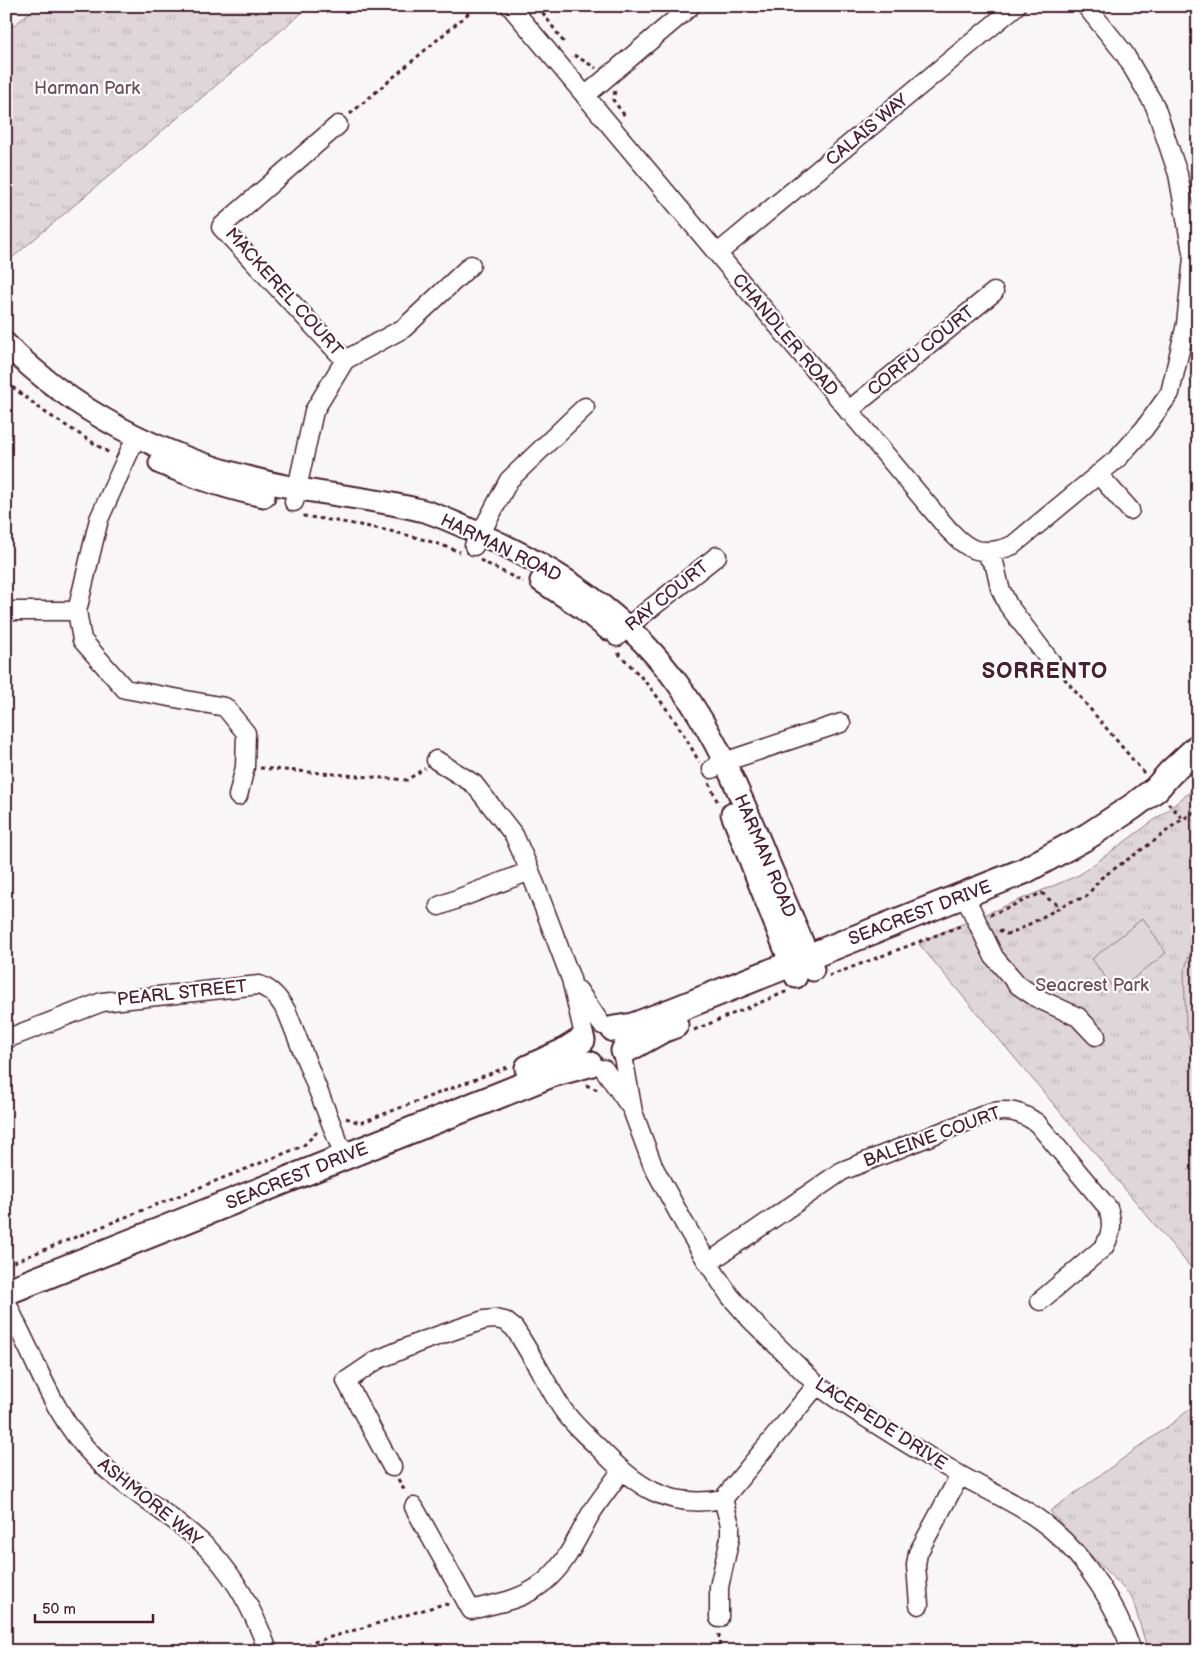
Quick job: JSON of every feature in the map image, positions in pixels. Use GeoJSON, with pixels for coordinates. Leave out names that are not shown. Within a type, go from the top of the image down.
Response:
{"type":"FeatureCollection","features":[{"type":"Feature","properties":{"kind":"main road","name":"SEACREST DRIVE"},"geometry":{"type":"LineString","coordinates":[[6,1292],[540,1064],[596,1032],[633,1026],[970,907],[1028,883],[1073,860],[1115,835],[1160,794],[1170,773],[1198,747]]}},
{"type":"Feature","properties":{"kind":"main road","name":"SEACREST DRIVE"},"geometry":{"type":"LineString","coordinates":[[6,1278],[341,1150],[552,1074],[610,1060],[662,1030],[1024,871],[1088,836],[1198,770]]}},
{"type":"Feature","properties":{"kind":"main road"},"geometry":{"type":"LineString","coordinates":[[596,1032],[623,1039],[610,1060],[582,1053],[596,1032]]}},
{"type":"Feature","properties":{"kind":"street","name":"CHANDLER ROAD"},"geometry":{"type":"LineString","coordinates":[[510,6],[948,528],[967,547],[984,551]]}},
{"type":"Feature","properties":{"kind":"street"},"geometry":{"type":"LineString","coordinates":[[586,96],[691,6]]}},
{"type":"Feature","properties":{"kind":"street","name":"CALAIS WAY"},"geometry":{"type":"LineString","coordinates":[[718,253],[1016,6]]}},
{"type":"Feature","properties":{"kind":"street"},"geometry":{"type":"LineString","coordinates":[[984,551],[1003,550],[1013,545],[1118,458],[1144,429],[1170,393],[1186,324],[1193,258],[1178,174],[1155,106],[1124,53],[1086,6]]}},
{"type":"Feature","properties":{"kind":"street","name":"MACKEREL COURT"},"geometry":{"type":"LineString","coordinates":[[338,124],[221,228],[345,360]]}},
{"type":"Feature","properties":{"kind":"street"},"geometry":{"type":"LineString","coordinates":[[297,502],[314,411],[345,360],[404,328],[470,265]]}},
{"type":"Feature","properties":{"kind":"street","name":"CORFU COURT"},"geometry":{"type":"LineString","coordinates":[[848,411],[994,292]]}},
{"type":"Feature","properties":{"kind":"street","name":"HARMAN ROAD"},"geometry":{"type":"LineString","coordinates":[[6,344],[44,380],[76,402],[130,450]]}},
{"type":"Feature","properties":{"kind":"street","name":"HARMAN ROAD"},"geometry":{"type":"LineString","coordinates":[[6,364],[65,412],[130,450],[189,460],[250,479],[297,502],[425,511],[474,548],[532,559],[589,594],[619,637],[678,683],[702,719],[711,770],[802,967]]}},
{"type":"Feature","properties":{"kind":"street"},"geometry":{"type":"LineString","coordinates":[[474,548],[509,480],[585,408]]}},
{"type":"Feature","properties":{"kind":"street"},"geometry":{"type":"LineString","coordinates":[[130,450],[98,519],[77,611],[82,640],[125,689],[225,707],[246,733],[245,767],[238,796]]}},
{"type":"Feature","properties":{"kind":"street"},"geometry":{"type":"LineString","coordinates":[[1098,474],[1130,510]]}},
{"type":"Feature","properties":{"kind":"street"},"geometry":{"type":"LineString","coordinates":[[984,551],[995,566],[1000,588],[1008,605],[1051,662]]}},
{"type":"Feature","properties":{"kind":"street","name":"RAY COURT"},"geometry":{"type":"LineString","coordinates":[[619,637],[717,556]]}},
{"type":"Feature","properties":{"kind":"street"},"geometry":{"type":"LineString","coordinates":[[6,611],[77,611]]}},
{"type":"Feature","properties":{"kind":"street"},"geometry":{"type":"LineString","coordinates":[[711,770],[841,724]]}},
{"type":"Feature","properties":{"kind":"street"},"geometry":{"type":"LineString","coordinates":[[436,760],[474,784],[514,835],[530,871],[571,979],[596,1032]]}},
{"type":"Feature","properties":{"kind":"street"},"geometry":{"type":"LineString","coordinates":[[439,906],[530,871]]}},
{"type":"Feature","properties":{"kind":"street"},"geometry":{"type":"LineString","coordinates":[[970,907],[994,957],[1018,985],[1037,998],[1078,1016],[1096,1036]]}},
{"type":"Feature","properties":{"kind":"street","name":"PEARL STREET"},"geometry":{"type":"LineString","coordinates":[[6,1040],[102,1002],[259,985],[268,988],[278,996],[287,1012],[341,1150]]}},
{"type":"Feature","properties":{"kind":"street","name":"LACEPEDE DRIVE"},"geometry":{"type":"LineString","coordinates":[[610,1060],[633,1112],[653,1166],[708,1263],[730,1296],[751,1320],[817,1385],[852,1409],[1051,1529],[1083,1563],[1110,1603],[1126,1632],[1132,1651]]}},
{"type":"Feature","properties":{"kind":"street","name":"BALEINE COURT"},"geometry":{"type":"LineString","coordinates":[[708,1263],[842,1171],[989,1113],[1008,1110],[1027,1116],[1037,1123],[1108,1208],[1111,1218],[1112,1228],[1110,1237],[1104,1247],[1040,1301]]}},
{"type":"Feature","properties":{"kind":"street","name":"ASHMORE WAY"},"geometry":{"type":"LineString","coordinates":[[6,1300],[47,1391],[75,1435],[114,1476],[139,1497],[178,1524],[213,1554],[243,1595],[259,1627],[268,1651]]}},
{"type":"Feature","properties":{"kind":"street"},"geometry":{"type":"LineString","coordinates":[[392,1467],[346,1381],[377,1360],[420,1342],[484,1320],[495,1319],[505,1321],[514,1328],[562,1408],[621,1471],[636,1482],[675,1500],[705,1502],[723,1499],[817,1385]]}},
{"type":"Feature","properties":{"kind":"street"},"geometry":{"type":"LineString","coordinates":[[414,1507],[471,1610],[522,1596],[536,1588],[549,1577],[562,1564],[591,1514],[621,1471]]}},
{"type":"Feature","properties":{"kind":"street"},"geometry":{"type":"LineString","coordinates":[[919,1605],[916,1565],[918,1554],[960,1475]]}},
{"type":"Feature","properties":{"kind":"street"},"geometry":{"type":"LineString","coordinates":[[719,1618],[720,1573],[730,1538],[730,1525],[723,1499]]}},
{"type":"Feature","properties":{"kind":"path"},"geometry":{"type":"LineString","coordinates":[[338,124],[477,6]]}},
{"type":"Feature","properties":{"kind":"path"},"geometry":{"type":"LineString","coordinates":[[6,382],[68,428],[130,450]]}},
{"type":"Feature","properties":{"kind":"path"},"geometry":{"type":"LineString","coordinates":[[297,502],[443,545],[474,548],[528,585]]}},
{"type":"Feature","properties":{"kind":"path"},"geometry":{"type":"LineString","coordinates":[[619,637],[636,671],[711,770],[722,812]]}},
{"type":"Feature","properties":{"kind":"path"},"geometry":{"type":"LineString","coordinates":[[1051,662],[1160,794],[1183,819]]}},
{"type":"Feature","properties":{"kind":"path"},"geometry":{"type":"LineString","coordinates":[[245,767],[407,780],[436,760]]}},
{"type":"Feature","properties":{"kind":"path"},"geometry":{"type":"LineString","coordinates":[[1061,906],[1050,901],[1042,893],[990,915],[999,930],[1006,934],[1013,933],[1061,906],[1086,897],[1101,878],[1198,810]]}},
{"type":"Feature","properties":{"kind":"path"},"geometry":{"type":"LineString","coordinates":[[343,1116],[360,1123],[512,1066]]}},
{"type":"Feature","properties":{"kind":"path"},"geometry":{"type":"LineString","coordinates":[[6,1265],[303,1146],[316,1134],[320,1127]]}},
{"type":"Feature","properties":{"kind":"path"},"geometry":{"type":"LineString","coordinates":[[392,1467],[414,1507]]}},
{"type":"Feature","properties":{"kind":"path"},"geometry":{"type":"LineString","coordinates":[[282,1651],[444,1604],[471,1610]]}},
{"type":"Feature","properties":{"kind":"green space","name":"Harman Park"},"geometry":{"type":"Polygon","coordinates":[[[37,6],[310,6],[6,263],[6,32],[37,6]]]}},
{"type":"Feature","properties":{"kind":"green space","name":"Seacrest Park"},"geometry":{"type":"Polygon","coordinates":[[[1198,785],[1198,1276],[919,944],[931,937],[1079,875],[1168,810],[1198,785]]]}},
{"type":"Feature","properties":{"kind":"green space"},"geometry":{"type":"Polygon","coordinates":[[[1143,918],[1166,953],[1116,992],[1092,959],[1143,918]]]}},
{"type":"Feature","properties":{"kind":"green space"},"geometry":{"type":"Polygon","coordinates":[[[1198,927],[1198,1060],[1186,1028],[1184,972],[1198,927]]]}},
{"type":"Feature","properties":{"kind":"green space"},"geometry":{"type":"Polygon","coordinates":[[[1198,1402],[1198,1651],[1148,1651],[1132,1597],[1050,1511],[1174,1422],[1198,1402]]]}},
{"type":"Feature","properties":{"kind":"district","name":"SORRENTO"},"geometry":{"type":"Point","coordinates":[1045,671]}}]}
